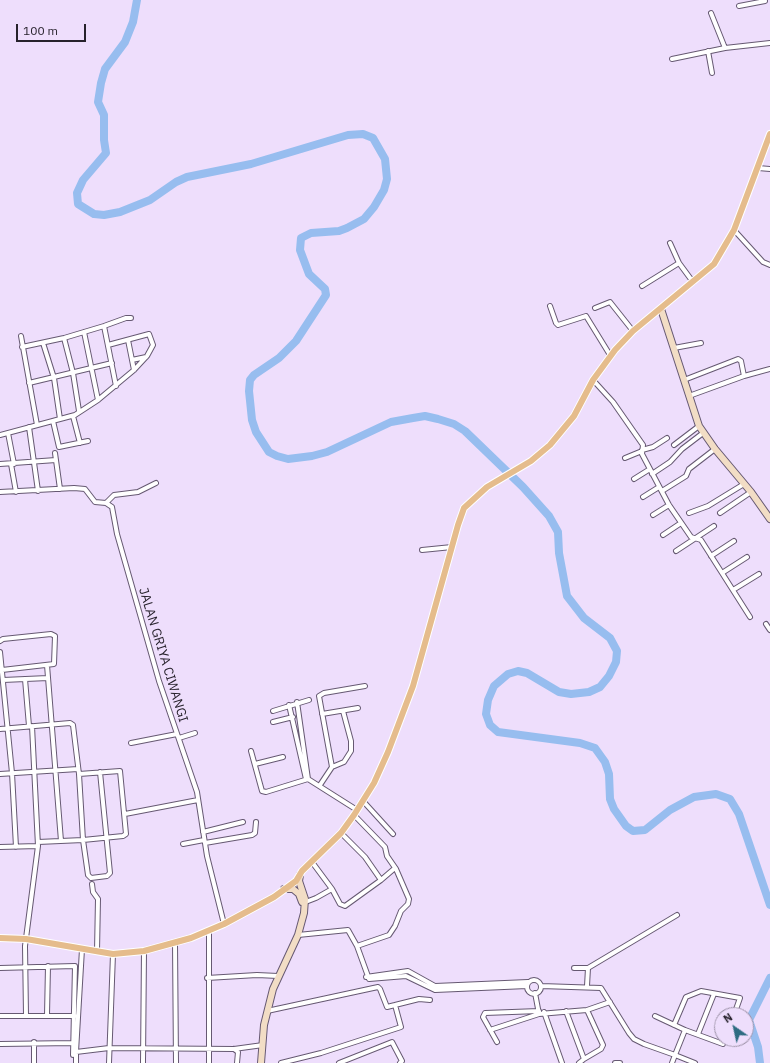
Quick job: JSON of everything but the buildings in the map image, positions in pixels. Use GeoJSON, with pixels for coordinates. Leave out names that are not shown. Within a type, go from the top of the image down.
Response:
{"type":"FeatureCollection","features":[{"type":"Feature","properties":{"kind":"main road"},"geometry":{"type":"LineString","coordinates":[[0,938],[26,939],[113,954],[144,950],[175,942],[224,924],[274,897],[296,881],[302,871],[341,833],[363,801],[386,758],[408,700],[464,508],[487,487],[531,461],[550,446],[574,416],[593,380],[610,356],[633,332],[709,269],[718,258],[734,230],[758,168],[768,149],[770,134]]}},
{"type":"Feature","properties":{"kind":"street"},"geometry":{"type":"LineString","coordinates":[[739,6],[766,0]]}},
{"type":"Feature","properties":{"kind":"street"},"geometry":{"type":"LineString","coordinates":[[711,13],[725,48]]}},
{"type":"Feature","properties":{"kind":"street"},"geometry":{"type":"LineString","coordinates":[[672,59],[725,48],[770,42]]}},
{"type":"Feature","properties":{"kind":"street"},"geometry":{"type":"LineString","coordinates":[[708,51],[712,73]]}},
{"type":"Feature","properties":{"kind":"street"},"geometry":{"type":"LineString","coordinates":[[758,168],[770,169]]}},
{"type":"Feature","properties":{"kind":"street"},"geometry":{"type":"LineString","coordinates":[[734,230],[763,262],[770,265]]}},
{"type":"Feature","properties":{"kind":"street"},"geometry":{"type":"LineString","coordinates":[[670,243],[679,263],[693,282]]}},
{"type":"Feature","properties":{"kind":"street"},"geometry":{"type":"LineString","coordinates":[[642,286],[679,263]]}},
{"type":"Feature","properties":{"kind":"street"},"geometry":{"type":"LineString","coordinates":[[596,308],[610,302],[633,332]]}},
{"type":"Feature","properties":{"kind":"street"},"geometry":{"type":"LineString","coordinates":[[550,306],[556,323],[558,324],[586,316],[610,356]]}},
{"type":"Feature","properties":{"kind":"street"},"geometry":{"type":"LineString","coordinates":[[660,309],[699,426],[715,449],[751,492],[770,519]]}},
{"type":"Feature","properties":{"kind":"street"},"geometry":{"type":"LineString","coordinates":[[22,347],[64,338],[126,318],[131,318]]}},
{"type":"Feature","properties":{"kind":"street"},"geometry":{"type":"LineString","coordinates":[[104,326],[116,386]]}},
{"type":"Feature","properties":{"kind":"street"},"geometry":{"type":"LineString","coordinates":[[84,332],[98,400]]}},
{"type":"Feature","properties":{"kind":"street"},"geometry":{"type":"LineString","coordinates":[[0,435],[73,416],[116,386],[147,356],[153,345],[149,334],[108,345]]}},
{"type":"Feature","properties":{"kind":"street"},"geometry":{"type":"LineString","coordinates":[[21,336],[37,425]]}},
{"type":"Feature","properties":{"kind":"street"},"geometry":{"type":"LineString","coordinates":[[64,338],[73,373],[79,411]]}},
{"type":"Feature","properties":{"kind":"street"},"geometry":{"type":"LineString","coordinates":[[128,340],[134,370]]}},
{"type":"Feature","properties":{"kind":"street"},"geometry":{"type":"LineString","coordinates":[[43,343],[54,378],[60,419]]}},
{"type":"Feature","properties":{"kind":"street"},"geometry":{"type":"LineString","coordinates":[[674,348],[701,343]]}},
{"type":"Feature","properties":{"kind":"street"},"geometry":{"type":"LineString","coordinates":[[132,360],[147,356]]}},
{"type":"Feature","properties":{"kind":"street"},"geometry":{"type":"LineString","coordinates":[[684,380],[738,359],[741,361],[744,376]]}},
{"type":"Feature","properties":{"kind":"street"},"geometry":{"type":"LineString","coordinates":[[29,384],[112,363]]}},
{"type":"Feature","properties":{"kind":"street"},"geometry":{"type":"LineString","coordinates":[[689,396],[744,376],[770,370]]}},
{"type":"Feature","properties":{"kind":"street"},"geometry":{"type":"LineString","coordinates":[[593,380],[609,397],[643,444],[642,450],[652,474],[669,505],[689,536],[694,539],[701,540],[750,617]]}},
{"type":"Feature","properties":{"kind":"street"},"geometry":{"type":"LineString","coordinates":[[73,416],[80,443]]}},
{"type":"Feature","properties":{"kind":"street"},"geometry":{"type":"LineString","coordinates":[[53,421],[59,447],[88,442]]}},
{"type":"Feature","properties":{"kind":"street"},"geometry":{"type":"LineString","coordinates":[[674,445],[699,426]]}},
{"type":"Feature","properties":{"kind":"street"},"geometry":{"type":"LineString","coordinates":[[29,427],[38,491]]}},
{"type":"Feature","properties":{"kind":"street"},"geometry":{"type":"LineString","coordinates":[[8,433],[16,492]]}},
{"type":"Feature","properties":{"kind":"street"},"geometry":{"type":"LineString","coordinates":[[652,474],[670,462],[682,449],[703,433]]}},
{"type":"Feature","properties":{"kind":"street"},"geometry":{"type":"LineString","coordinates":[[625,458],[653,446],[667,438]]}},
{"type":"Feature","properties":{"kind":"street"},"geometry":{"type":"LineString","coordinates":[[662,491],[686,476],[689,469],[715,449]]}},
{"type":"Feature","properties":{"kind":"street"},"geometry":{"type":"LineString","coordinates":[[55,453],[60,489]]}},
{"type":"Feature","properties":{"kind":"street"},"geometry":{"type":"LineString","coordinates":[[0,464],[35,463],[56,460]]}},
{"type":"Feature","properties":{"kind":"street"},"geometry":{"type":"LineString","coordinates":[[634,479],[650,469]]}},
{"type":"Feature","properties":{"kind":"street"},"geometry":{"type":"LineString","coordinates":[[0,492],[85,489],[95,502],[106,503],[114,495],[138,492],[156,483]]}},
{"type":"Feature","properties":{"kind":"street"},"geometry":{"type":"LineString","coordinates":[[689,513],[708,506],[744,484]]}},
{"type":"Feature","properties":{"kind":"street"},"geometry":{"type":"LineString","coordinates":[[643,497],[659,487]]}},
{"type":"Feature","properties":{"kind":"street"},"geometry":{"type":"LineString","coordinates":[[720,513],[751,492]]}},
{"type":"Feature","properties":{"kind":"street","name":"JALAN GRIYA CIWANGI"},"geometry":{"type":"LineString","coordinates":[[106,503],[112,507],[117,534],[137,605],[178,736],[189,766],[198,800],[205,842],[224,924]]}},
{"type":"Feature","properties":{"kind":"street"},"geometry":{"type":"LineString","coordinates":[[654,515],[669,505]]}},
{"type":"Feature","properties":{"kind":"street"},"geometry":{"type":"LineString","coordinates":[[663,535],[681,523]]}},
{"type":"Feature","properties":{"kind":"street"},"geometry":{"type":"LineString","coordinates":[[676,551],[714,526]]}},
{"type":"Feature","properties":{"kind":"street"},"geometry":{"type":"LineString","coordinates":[[711,556],[734,542]]}},
{"type":"Feature","properties":{"kind":"street"},"geometry":{"type":"LineString","coordinates":[[422,550],[452,547]]}},
{"type":"Feature","properties":{"kind":"street"},"geometry":{"type":"LineString","coordinates":[[722,572],[747,557]]}},
{"type":"Feature","properties":{"kind":"street"},"geometry":{"type":"LineString","coordinates":[[733,590],[758,574]]}},
{"type":"Feature","properties":{"kind":"street"},"geometry":{"type":"LineString","coordinates":[[766,624],[770,630]]}},
{"type":"Feature","properties":{"kind":"street"},"geometry":{"type":"LineString","coordinates":[[0,641],[3,639],[53,634],[56,662],[47,665],[2,670]]}},
{"type":"Feature","properties":{"kind":"street"},"geometry":{"type":"LineString","coordinates":[[0,652],[12,773],[16,847]]}},
{"type":"Feature","properties":{"kind":"street"},"geometry":{"type":"LineString","coordinates":[[47,665],[57,770],[61,842]]}},
{"type":"Feature","properties":{"kind":"street"},"geometry":{"type":"LineString","coordinates":[[3,680],[48,678]]}},
{"type":"Feature","properties":{"kind":"street"},"geometry":{"type":"LineString","coordinates":[[25,680],[35,772],[38,844],[26,939],[26,1015]]}},
{"type":"Feature","properties":{"kind":"street"},"geometry":{"type":"LineString","coordinates":[[332,767],[319,699],[321,694],[366,686]]}},
{"type":"Feature","properties":{"kind":"street"},"geometry":{"type":"LineString","coordinates":[[273,711],[297,702],[309,700]]}},
{"type":"Feature","properties":{"kind":"street"},"geometry":{"type":"LineString","coordinates":[[297,702],[307,779]]}},
{"type":"Feature","properties":{"kind":"street"},"geometry":{"type":"LineString","coordinates":[[289,705],[307,779]]}},
{"type":"Feature","properties":{"kind":"street"},"geometry":{"type":"LineString","coordinates":[[0,707],[5,706]]}},
{"type":"Feature","properties":{"kind":"street"},"geometry":{"type":"LineString","coordinates":[[322,714],[358,708]]}},
{"type":"Feature","properties":{"kind":"street"},"geometry":{"type":"LineString","coordinates":[[320,785],[332,767],[344,762],[351,751],[351,741],[344,711]]}},
{"type":"Feature","properties":{"kind":"street"},"geometry":{"type":"LineString","coordinates":[[273,722],[293,717]]}},
{"type":"Feature","properties":{"kind":"street"},"geometry":{"type":"LineString","coordinates":[[0,729],[70,723],[73,725],[79,774],[83,840],[88,875],[91,878],[106,876],[110,873],[105,838],[100,772]]}},
{"type":"Feature","properties":{"kind":"street"},"geometry":{"type":"LineString","coordinates":[[131,743],[195,733]]}},
{"type":"Feature","properties":{"kind":"street"},"geometry":{"type":"LineString","coordinates":[[252,751],[262,791],[264,793],[307,779],[320,785],[356,812],[385,846],[387,856],[395,868],[409,903],[401,911],[395,926],[389,935],[357,946]]}},
{"type":"Feature","properties":{"kind":"street"},"geometry":{"type":"LineString","coordinates":[[255,764],[284,757]]}},
{"type":"Feature","properties":{"kind":"street"},"geometry":{"type":"LineString","coordinates":[[0,774],[78,769]]}},
{"type":"Feature","properties":{"kind":"street"},"geometry":{"type":"LineString","coordinates":[[0,847],[16,847],[105,838],[123,836],[126,834],[121,772],[118,770],[79,774]]}},
{"type":"Feature","properties":{"kind":"street"},"geometry":{"type":"LineString","coordinates":[[125,814],[198,800]]}},
{"type":"Feature","properties":{"kind":"street"},"geometry":{"type":"LineString","coordinates":[[363,801],[393,834]]}},
{"type":"Feature","properties":{"kind":"street"},"geometry":{"type":"LineString","coordinates":[[203,832],[243,822]]}},
{"type":"Feature","properties":{"kind":"street"},"geometry":{"type":"LineString","coordinates":[[182,844],[252,835],[255,833],[256,822]]}},
{"type":"Feature","properties":{"kind":"street"},"geometry":{"type":"LineString","coordinates":[[341,833],[365,857],[381,880]]}},
{"type":"Feature","properties":{"kind":"street"},"geometry":{"type":"LineString","coordinates":[[312,862],[332,889],[340,904],[345,906],[395,868]]}},
{"type":"Feature","properties":{"kind":"street"},"geometry":{"type":"LineString","coordinates":[[261,1063],[267,1011],[278,976],[298,935],[304,910],[304,902],[299,881],[302,871]]}},
{"type":"Feature","properties":{"kind":"street"},"geometry":{"type":"LineString","coordinates":[[92,884],[93,892],[98,899],[97,951]]}},
{"type":"Feature","properties":{"kind":"street"},"geometry":{"type":"LineString","coordinates":[[284,889],[293,889],[299,894],[304,902]]}},
{"type":"Feature","properties":{"kind":"street"},"geometry":{"type":"LineString","coordinates":[[304,902],[316,898],[332,889]]}},
{"type":"Feature","properties":{"kind":"street"},"geometry":{"type":"LineString","coordinates":[[574,968],[588,968],[677,915]]}},
{"type":"Feature","properties":{"kind":"street"},"geometry":{"type":"LineString","coordinates":[[298,935],[346,929],[349,930],[357,946],[366,977],[373,980],[406,976],[435,990],[528,984],[536,980],[541,986]]}},
{"type":"Feature","properties":{"kind":"street"},"geometry":{"type":"LineString","coordinates":[[208,931],[208,1063]]}},
{"type":"Feature","properties":{"kind":"street"},"geometry":{"type":"LineString","coordinates":[[175,942],[176,1063]]}},
{"type":"Feature","properties":{"kind":"street"},"geometry":{"type":"LineString","coordinates":[[75,1063],[82,949]]}},
{"type":"Feature","properties":{"kind":"street"},"geometry":{"type":"LineString","coordinates":[[143,1063],[144,950]]}},
{"type":"Feature","properties":{"kind":"street"},"geometry":{"type":"LineString","coordinates":[[109,1063],[113,954]]}},
{"type":"Feature","properties":{"kind":"street"},"geometry":{"type":"LineString","coordinates":[[47,1015],[48,966]]}},
{"type":"Feature","properties":{"kind":"street"},"geometry":{"type":"LineString","coordinates":[[0,968],[75,966],[75,1063]]}},
{"type":"Feature","properties":{"kind":"street"},"geometry":{"type":"LineString","coordinates":[[587,986],[588,968]]}},
{"type":"Feature","properties":{"kind":"street"},"geometry":{"type":"LineString","coordinates":[[366,977],[408,971],[435,986],[528,984]]}},
{"type":"Feature","properties":{"kind":"street"},"geometry":{"type":"LineString","coordinates":[[406,976],[408,971]]}},
{"type":"Feature","properties":{"kind":"street"},"geometry":{"type":"LineString","coordinates":[[207,978],[278,976]]}},
{"type":"Feature","properties":{"kind":"street"},"geometry":{"type":"LineString","coordinates":[[528,984],[530,993],[535,994]]}},
{"type":"Feature","properties":{"kind":"street"},"geometry":{"type":"LineString","coordinates":[[541,986],[587,986],[601,988],[634,1039],[695,1063]]}},
{"type":"Feature","properties":{"kind":"street"},"geometry":{"type":"LineString","coordinates":[[535,994],[540,991],[541,986]]}},
{"type":"Feature","properties":{"kind":"street"},"geometry":{"type":"LineString","coordinates":[[267,1011],[378,987],[386,1007],[419,999],[430,1000]]}},
{"type":"Feature","properties":{"kind":"street"},"geometry":{"type":"LineString","coordinates":[[674,1025],[686,997],[701,992],[740,998],[737,1007]]}},
{"type":"Feature","properties":{"kind":"street"},"geometry":{"type":"LineString","coordinates":[[535,994],[562,1063]]}},
{"type":"Feature","properties":{"kind":"street"},"geometry":{"type":"LineString","coordinates":[[698,1034],[714,994]]}},
{"type":"Feature","properties":{"kind":"street"},"geometry":{"type":"LineString","coordinates":[[497,1042],[484,1017],[485,1013],[587,1010],[610,1002]]}},
{"type":"Feature","properties":{"kind":"street"},"geometry":{"type":"LineString","coordinates":[[280,1063],[321,1053],[402,1027],[395,1005]]}},
{"type":"Feature","properties":{"kind":"street"},"geometry":{"type":"LineString","coordinates":[[579,1063],[601,1049],[603,1046],[587,1010]]}},
{"type":"Feature","properties":{"kind":"street"},"geometry":{"type":"LineString","coordinates":[[566,1011],[584,1059]]}},
{"type":"Feature","properties":{"kind":"street"},"geometry":{"type":"LineString","coordinates":[[490,1030],[541,1012]]}},
{"type":"Feature","properties":{"kind":"street"},"geometry":{"type":"LineString","coordinates":[[0,1016],[75,1016]]}},
{"type":"Feature","properties":{"kind":"street"},"geometry":{"type":"LineString","coordinates":[[655,1016],[685,1030],[714,1040]]}},
{"type":"Feature","properties":{"kind":"street"},"geometry":{"type":"LineString","coordinates":[[672,1063],[685,1030]]}},
{"type":"Feature","properties":{"kind":"street"},"geometry":{"type":"LineString","coordinates":[[0,1044],[34,1042],[74,1043]]}},
{"type":"Feature","properties":{"kind":"street"},"geometry":{"type":"LineString","coordinates":[[34,1042],[34,1063]]}},
{"type":"Feature","properties":{"kind":"street"},"geometry":{"type":"LineString","coordinates":[[339,1063],[392,1042],[402,1061],[400,1063]]}},
{"type":"Feature","properties":{"kind":"street"},"geometry":{"type":"LineString","coordinates":[[76,1052],[109,1048],[234,1049],[263,1045]]}},
{"type":"Feature","properties":{"kind":"street"},"geometry":{"type":"LineString","coordinates":[[234,1049],[238,1052],[237,1063]]}},
{"type":"Feature","properties":{"kind":"street"},"geometry":{"type":"LineString","coordinates":[[615,1063],[620,1063]]}},
{"type":"Feature","properties":{"kind":"waterway"},"geometry":{"type":"LineString","coordinates":[[137,0],[133,22],[125,42],[105,69],[101,83],[98,102],[104,115],[104,140],[106,153],[83,180],[77,193],[78,204],[94,214],[104,215],[120,212],[150,200],[176,182],[187,177],[251,164],[348,135],[363,134],[373,138],[385,159],[387,179],[384,190],[374,207],[364,219],[347,228],[339,231],[311,233],[301,238],[300,250],[309,274],[325,289],[326,295],[296,341],[279,358],[254,375],[250,380],[249,391],[252,420],[256,432],[269,452],[288,459],[312,456],[327,452],[391,422],[425,416],[454,424],[465,431],[523,487],[549,516],[558,532],[559,553],[567,596],[584,618],[610,638],[617,651],[616,662],[609,676],[600,687],[589,692],[571,694],[559,692],[527,673],[518,671],[508,674],[494,686],[488,700],[486,714],[490,725],[498,732],[580,743],[595,748],[605,762],[609,774],[610,799],[614,809],[626,826],[633,831],[645,830],[670,810],[694,797],[716,794],[730,799],[739,814],[770,905]]}},
{"type":"Feature","properties":{"kind":"waterway"},"geometry":{"type":"LineString","coordinates":[[760,1063],[758,1047],[749,1020],[770,978]]}}]}
